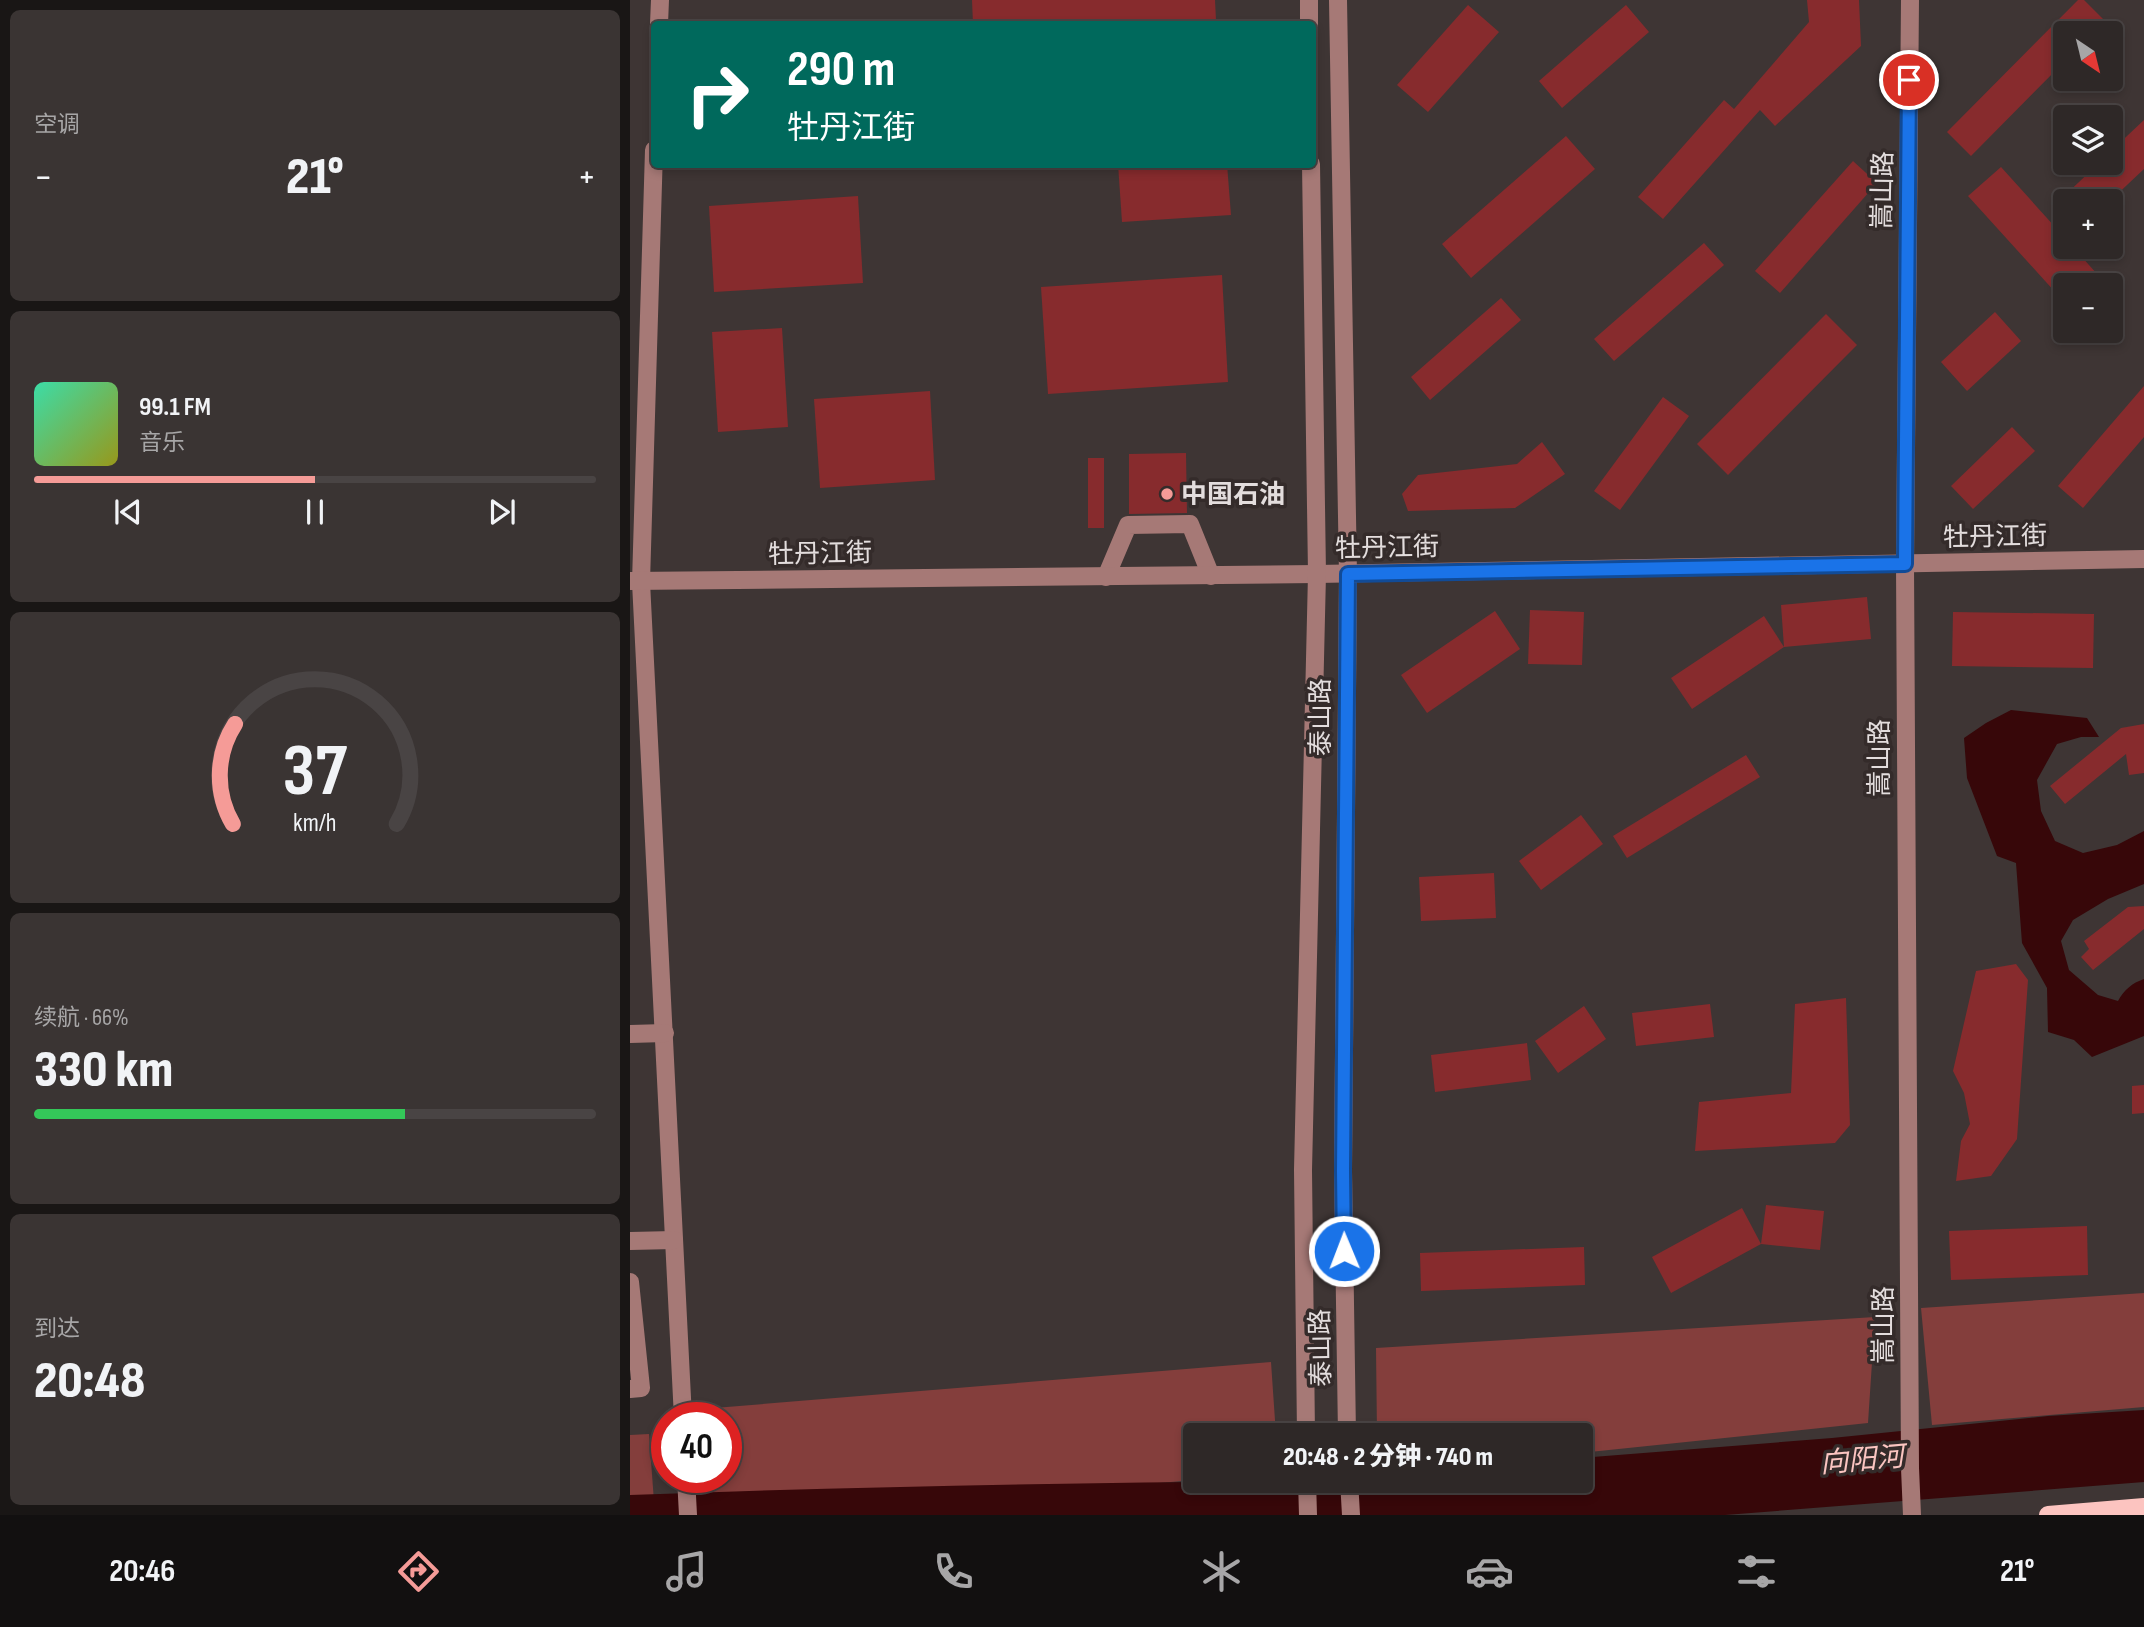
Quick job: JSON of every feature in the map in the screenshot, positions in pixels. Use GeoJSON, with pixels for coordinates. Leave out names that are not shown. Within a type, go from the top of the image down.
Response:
{"type":"FeatureCollection","features":[{"type":"Feature","properties":{"kind":"main road"},"geometry":{"type":"LineString","coordinates":[[2048,1515],[2144,1507]]}},
{"type":"Feature","properties":{"kind":"street"},"geometry":{"type":"LineString","coordinates":[[659,21],[660,0]]}},
{"type":"Feature","properties":{"kind":"street"},"geometry":{"type":"LineString","coordinates":[[1309,0],[1309,21]]}},
{"type":"Feature","properties":{"kind":"street","name":"泰山路"},"geometry":{"type":"LineString","coordinates":[[1338,0],[1348,574],[1343,1158],[1347,1423]]}},
{"type":"Feature","properties":{"kind":"street","name":"嵩山路"},"geometry":{"type":"LineString","coordinates":[[1910,0],[1905,564],[1909,1438],[1912,1515]]}},
{"type":"Feature","properties":{"kind":"street"},"geometry":{"type":"LineString","coordinates":[[653,168],[636,581],[665,1033],[682,1402]]}},
{"type":"Feature","properties":{"kind":"street","name":"泰山路"},"geometry":{"type":"LineString","coordinates":[[1306,1423],[1303,1170],[1317,574],[1311,168]]}},
{"type":"Feature","properties":{"kind":"street"},"geometry":{"type":"LineString","coordinates":[[1106,577],[1128,525],[1189,524],[1211,576]]}},
{"type":"Feature","properties":{"kind":"street","name":"牡丹江街"},"geometry":{"type":"LineString","coordinates":[[636,581],[1211,576],[2144,559]]}},
{"type":"Feature","properties":{"kind":"street"},"geometry":{"type":"LineString","coordinates":[[630,1034],[665,1033]]}},
{"type":"Feature","properties":{"kind":"street"},"geometry":{"type":"LineString","coordinates":[[630,1241],[674,1240]]}},
{"type":"Feature","properties":{"kind":"street"},"geometry":{"type":"LineString","coordinates":[[630,1282],[641,1388],[630,1389]]}},
{"type":"Feature","properties":{"kind":"street"},"geometry":{"type":"LineString","coordinates":[[687,1493],[688,1515]]}},
{"type":"Feature","properties":{"kind":"street"},"geometry":{"type":"LineString","coordinates":[[1307,1493],[1308,1515]]}},
{"type":"Feature","properties":{"kind":"street"},"geometry":{"type":"LineString","coordinates":[[1350,1493],[1351,1515]]}},
{"type":"Feature","properties":{"kind":"shaded area"},"geometry":{"type":"Polygon","coordinates":[[[2144,1293],[2144,1407],[1932,1425],[1921,1308],[2144,1293]]]}},
{"type":"Feature","properties":{"kind":"shaded area"},"geometry":{"type":"Polygon","coordinates":[[[1875,1317],[1868,1423],[1593,1452],[1593,1423],[1377,1423],[1376,1348],[1875,1317]]]}},
{"type":"Feature","properties":{"kind":"shaded area"},"geometry":{"type":"Polygon","coordinates":[[[1271,1362],[1275,1423],[1183,1423],[1183,1481],[767,1515],[712,1515],[710,1493],[742,1493],[742,1406],[1271,1362]]]}},
{"type":"Feature","properties":{"kind":"shaded area"},"geometry":{"type":"Polygon","coordinates":[[[649,1434],[651,1493],[653,1493],[655,1515],[630,1515],[630,1435],[649,1434]]]}},
{"type":"Feature","properties":{"kind":"water"},"geometry":{"type":"Polygon","coordinates":[[[2011,710],[2087,718],[2099,737],[2081,737],[2057,744],[2037,780],[2041,811],[2055,841],[2083,853],[2117,845],[2144,831],[2144,884],[2108,899],[2073,920],[2061,941],[2069,970],[2098,995],[2118,1001],[2129,987],[2144,979],[2144,1036],[2092,1057],[2074,1040],[2048,1032],[2047,988],[2022,943],[2016,863],[1997,856],[1967,778],[1964,738],[2011,710]]]}},
{"type":"Feature","properties":{"kind":"water","name":"向阳河"},"geometry":{"type":"Polygon","coordinates":[[[2144,1410],[2144,1482],[1725,1515],[630,1515],[630,1495],[868,1488],[1183,1482],[1183,1493],[1593,1493],[1593,1457],[1832,1438],[2048,1416],[2144,1410]]]}},
{"type":"Feature","properties":{"kind":"building"},"geometry":{"type":"Polygon","coordinates":[[[972,0],[1215,0],[1216,20],[1198,21],[973,21],[972,0]]]}},
{"type":"Feature","properties":{"kind":"building"},"geometry":{"type":"Polygon","coordinates":[[[1807,0],[1859,0],[1861,46],[1775,126],[1760,110],[1663,219],[1638,197],[1724,100],[1734,109],[1809,22],[1807,0]]]}},
{"type":"Feature","properties":{"kind":"building"},"geometry":{"type":"Polygon","coordinates":[[[2078,0],[2084,0],[2105,21],[2057,21],[2078,0]]]}},
{"type":"Feature","properties":{"kind":"building"},"geometry":{"type":"Polygon","coordinates":[[[1468,5],[1499,32],[1428,112],[1397,85],[1468,5]]]}},
{"type":"Feature","properties":{"kind":"building"},"geometry":{"type":"Polygon","coordinates":[[[1626,5],[1649,32],[1562,108],[1539,81],[1626,5]]]}},
{"type":"Feature","properties":{"kind":"building"},"geometry":{"type":"Polygon","coordinates":[[[2053,25],[2053,73],[1971,156],[1947,132],[2053,25]]]}},
{"type":"Feature","properties":{"kind":"building"},"geometry":{"type":"Polygon","coordinates":[[[2144,120],[2144,169],[2123,189],[2072,189],[2086,175],[2123,175],[2123,140],[2144,120]]]}},
{"type":"Feature","properties":{"kind":"building"},"geometry":{"type":"Polygon","coordinates":[[[1566,136],[1595,169],[1471,278],[1442,244],[1566,136]]]}},
{"type":"Feature","properties":{"kind":"building"},"geometry":{"type":"Polygon","coordinates":[[[1853,161],[1877,183],[1780,293],[1755,271],[1853,161]]]}},
{"type":"Feature","properties":{"kind":"building"},"geometry":{"type":"Polygon","coordinates":[[[2001,167],[2053,225],[2053,259],[2084,259],[2096,273],[2053,273],[2053,290],[1968,196],[2001,167]]]}},
{"type":"Feature","properties":{"kind":"building"},"geometry":{"type":"Polygon","coordinates":[[[1118,168],[1227,168],[1231,215],[1122,222],[1118,168]]]}},
{"type":"Feature","properties":{"kind":"building"},"geometry":{"type":"Polygon","coordinates":[[[858,196],[863,283],[714,292],[709,206],[858,196]]]}},
{"type":"Feature","properties":{"kind":"building"},"geometry":{"type":"Polygon","coordinates":[[[1704,243],[1724,265],[1614,361],[1594,339],[1704,243]]]}},
{"type":"Feature","properties":{"kind":"building"},"geometry":{"type":"Polygon","coordinates":[[[1222,275],[1228,382],[1048,394],[1041,287],[1222,275]]]}},
{"type":"Feature","properties":{"kind":"building"},"geometry":{"type":"Polygon","coordinates":[[[1501,298],[1521,320],[1430,400],[1411,377],[1501,298]]]}},
{"type":"Feature","properties":{"kind":"building"},"geometry":{"type":"Polygon","coordinates":[[[1995,312],[2021,341],[1967,391],[1941,362],[1995,312]]]}},
{"type":"Feature","properties":{"kind":"building"},"geometry":{"type":"Polygon","coordinates":[[[1826,314],[1857,345],[1728,475],[1697,444],[1826,314]]]}},
{"type":"Feature","properties":{"kind":"building"},"geometry":{"type":"Polygon","coordinates":[[[782,328],[788,427],[718,432],[712,332],[782,328]]]}},
{"type":"Feature","properties":{"kind":"building"},"geometry":{"type":"Polygon","coordinates":[[[2144,386],[2144,437],[2083,508],[2058,486],[2144,386]]]}},
{"type":"Feature","properties":{"kind":"building"},"geometry":{"type":"Polygon","coordinates":[[[930,391],[935,480],[820,488],[814,399],[930,391]]]}},
{"type":"Feature","properties":{"kind":"building"},"geometry":{"type":"Polygon","coordinates":[[[1663,397],[1689,416],[1620,510],[1594,491],[1663,397]]]}},
{"type":"Feature","properties":{"kind":"building"},"geometry":{"type":"Polygon","coordinates":[[[2012,427],[2035,451],[1973,509],[1951,486],[2012,427]]]}},
{"type":"Feature","properties":{"kind":"building"},"geometry":{"type":"Polygon","coordinates":[[[1542,442],[1565,474],[1515,508],[1408,511],[1402,494],[1418,475],[1517,464],[1542,442]]]}},
{"type":"Feature","properties":{"kind":"building"},"geometry":{"type":"Polygon","coordinates":[[[1186,453],[1187,513],[1129,514],[1129,454],[1186,453]]]}},
{"type":"Feature","properties":{"kind":"building"},"geometry":{"type":"Polygon","coordinates":[[[1088,458],[1104,458],[1104,528],[1088,528],[1088,458]]]}},
{"type":"Feature","properties":{"kind":"building"},"geometry":{"type":"Polygon","coordinates":[[[1867,597],[1871,639],[1784,647],[1781,605],[1867,597]]]}},
{"type":"Feature","properties":{"kind":"building"},"geometry":{"type":"Polygon","coordinates":[[[1530,610],[1584,612],[1582,665],[1528,664],[1530,610]]]}},
{"type":"Feature","properties":{"kind":"building"},"geometry":{"type":"Polygon","coordinates":[[[1495,611],[1520,649],[1427,713],[1401,675],[1495,611]]]}},
{"type":"Feature","properties":{"kind":"building"},"geometry":{"type":"Polygon","coordinates":[[[1953,612],[2094,614],[2093,668],[1952,666],[1953,612]]]}},
{"type":"Feature","properties":{"kind":"building"},"geometry":{"type":"Polygon","coordinates":[[[1764,616],[1784,647],[1692,709],[1671,678],[1764,616]]]}},
{"type":"Feature","properties":{"kind":"building"},"geometry":{"type":"Polygon","coordinates":[[[2144,724],[2144,773],[2129,775],[2126,754],[2065,804],[2050,786],[2121,728],[2144,724]]]}},
{"type":"Feature","properties":{"kind":"building"},"geometry":{"type":"Polygon","coordinates":[[[1746,755],[1760,777],[1627,858],[1613,836],[1746,755]]]}},
{"type":"Feature","properties":{"kind":"building"},"geometry":{"type":"Polygon","coordinates":[[[1581,815],[1603,844],[1541,890],[1519,861],[1581,815]]]}},
{"type":"Feature","properties":{"kind":"building"},"geometry":{"type":"Polygon","coordinates":[[[1494,873],[1496,918],[1421,921],[1419,877],[1494,873]]]}},
{"type":"Feature","properties":{"kind":"building"},"geometry":{"type":"Polygon","coordinates":[[[2144,906],[2144,929],[2093,970],[2081,957],[2089,949],[2084,941],[2128,907],[2144,906]]]}},
{"type":"Feature","properties":{"kind":"building"},"geometry":{"type":"Polygon","coordinates":[[[2016,964],[2028,980],[2017,1139],[1991,1176],[1956,1181],[1961,1141],[1970,1124],[1964,1093],[1953,1071],[1976,971],[2016,964]]]}},
{"type":"Feature","properties":{"kind":"building"},"geometry":{"type":"Polygon","coordinates":[[[1846,998],[1850,1125],[1835,1143],[1695,1151],[1699,1102],[1791,1093],[1795,1004],[1846,998]]]}},
{"type":"Feature","properties":{"kind":"building"},"geometry":{"type":"Polygon","coordinates":[[[1710,1004],[1714,1037],[1636,1046],[1632,1013],[1710,1004]]]}},
{"type":"Feature","properties":{"kind":"building"},"geometry":{"type":"Polygon","coordinates":[[[1584,1006],[1606,1039],[1558,1073],[1535,1041],[1584,1006]]]}},
{"type":"Feature","properties":{"kind":"building"},"geometry":{"type":"Polygon","coordinates":[[[1527,1043],[1531,1080],[1435,1092],[1431,1055],[1527,1043]]]}},
{"type":"Feature","properties":{"kind":"building"},"geometry":{"type":"Polygon","coordinates":[[[2144,1085],[2144,1113],[2132,1114],[2132,1086],[2144,1085]]]}},
{"type":"Feature","properties":{"kind":"building"},"geometry":{"type":"Polygon","coordinates":[[[1766,1205],[1824,1211],[1820,1250],[1761,1244],[1766,1205]]]}},
{"type":"Feature","properties":{"kind":"building"},"geometry":{"type":"Polygon","coordinates":[[[1742,1208],[1761,1244],[1671,1293],[1652,1257],[1742,1208]]]}},
{"type":"Feature","properties":{"kind":"building"},"geometry":{"type":"Polygon","coordinates":[[[2087,1226],[2088,1275],[1951,1280],[1949,1231],[2087,1226]]]}},
{"type":"Feature","properties":{"kind":"building"},"geometry":{"type":"Polygon","coordinates":[[[1584,1247],[1585,1285],[1421,1291],[1420,1253],[1584,1247]]]}},
{"type":"Feature","properties":{"kind":"place","name":"中国石油"},"geometry":{"type":"Point","coordinates":[1167,494]}},
{"type":"Feature","properties":{"kind":"route"},"geometry":{"type":"LineString","coordinates":[[1344,1251],[1348,574],[1905,564],[1909,80]]}}]}
